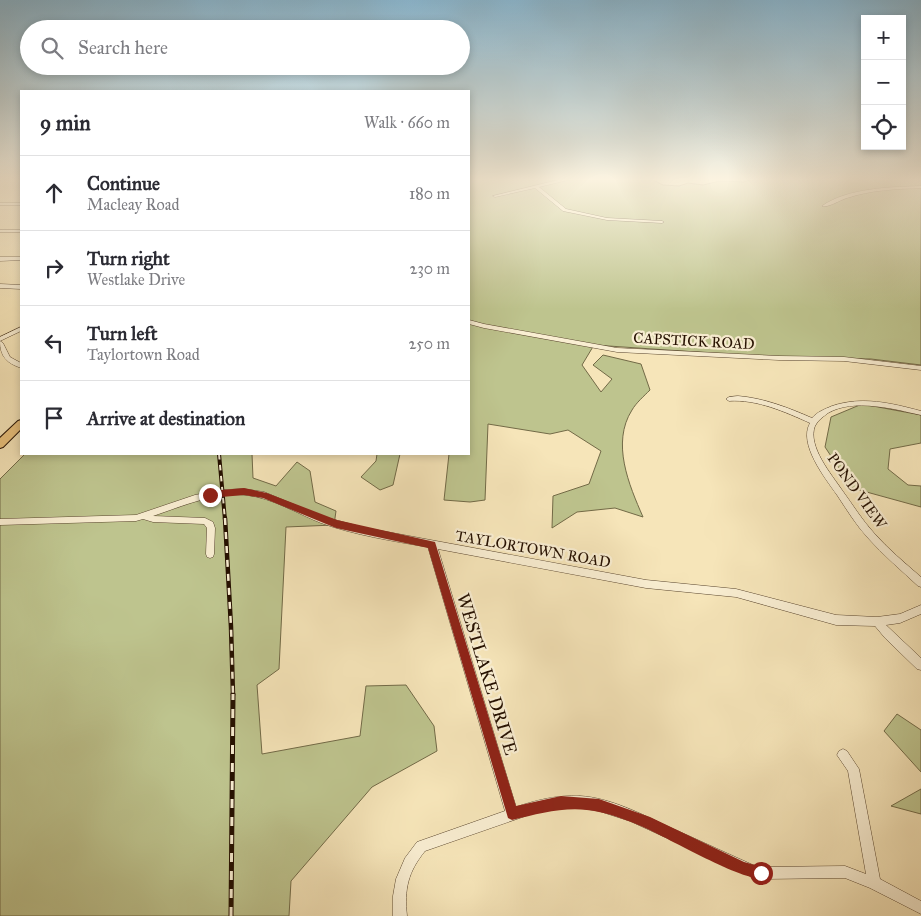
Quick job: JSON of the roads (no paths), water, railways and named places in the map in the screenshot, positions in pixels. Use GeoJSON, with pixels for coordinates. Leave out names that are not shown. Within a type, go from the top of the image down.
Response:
{"type":"FeatureCollection","features":[{"type":"Feature","properties":{"kind":"main road"},"geometry":{"type":"LineString","coordinates":[[0,444],[20,424]]}},
{"type":"Feature","properties":{"kind":"street"},"geometry":{"type":"LineString","coordinates":[[0,231],[20,231]]}},
{"type":"Feature","properties":{"kind":"street"},"geometry":{"type":"LineString","coordinates":[[0,259],[20,259]]}},
{"type":"Feature","properties":{"kind":"street"},"geometry":{"type":"LineString","coordinates":[[0,286],[20,286]]}},
{"type":"Feature","properties":{"kind":"street","name":"CAPSTICK ROAD"},"geometry":{"type":"LineString","coordinates":[[470,322],[604,348],[760,357],[853,359],[921,368]]}},
{"type":"Feature","properties":{"kind":"street"},"geometry":{"type":"LineString","coordinates":[[0,339],[20,329]]}},
{"type":"Feature","properties":{"kind":"street"},"geometry":{"type":"LineString","coordinates":[[0,343],[2,355],[20,365]]}},
{"type":"Feature","properties":{"kind":"street"},"geometry":{"type":"LineString","coordinates":[[729,399],[734,398],[757,402],[788,411],[814,422],[820,414],[844,403],[868,402],[921,414]]}},
{"type":"Feature","properties":{"kind":"street","name":"POND VIEW"},"geometry":{"type":"LineString","coordinates":[[814,422],[811,426],[810,441],[816,457],[866,530],[921,583]]}},
{"type":"Feature","properties":{"kind":"street","name":"TAYLORTOWN ROAD"},"geometry":{"type":"LineString","coordinates":[[0,522],[127,519],[145,516],[196,498],[221,493],[244,492],[264,495],[336,524],[432,545],[646,584],[736,593],[836,620],[877,622],[900,618],[921,609]]}},
{"type":"Feature","properties":{"kind":"street","name":"TAYLORTOWN ROAD"},"geometry":{"type":"LineString","coordinates":[[145,516],[152,519],[205,520],[210,524],[211,528],[210,554]]}},
{"type":"Feature","properties":{"kind":"street","name":"WESTLAKE DRIVE"},"geometry":{"type":"LineString","coordinates":[[432,545],[512,813]]}},
{"type":"Feature","properties":{"kind":"street"},"geometry":{"type":"LineString","coordinates":[[877,622],[888,635],[921,665]]}},
{"type":"Feature","properties":{"kind":"street"},"geometry":{"type":"LineString","coordinates":[[843,756],[853,769],[874,882]]}},
{"type":"Feature","properties":{"kind":"street"},"geometry":{"type":"LineString","coordinates":[[400,916],[400,879],[420,846],[512,813],[561,802],[599,805],[645,822],[752,871],[761,873],[845,872],[874,882],[921,908]]}},
{"type":"Feature","properties":{"kind":"railway"},"geometry":{"type":"LineString","coordinates":[[219,455],[225,520]]}},
{"type":"Feature","properties":{"kind":"railway"},"geometry":{"type":"LineString","coordinates":[[225,518],[233,695]]}},
{"type":"Feature","properties":{"kind":"railway"},"geometry":{"type":"LineString","coordinates":[[231,916],[233,695]]}}]}
